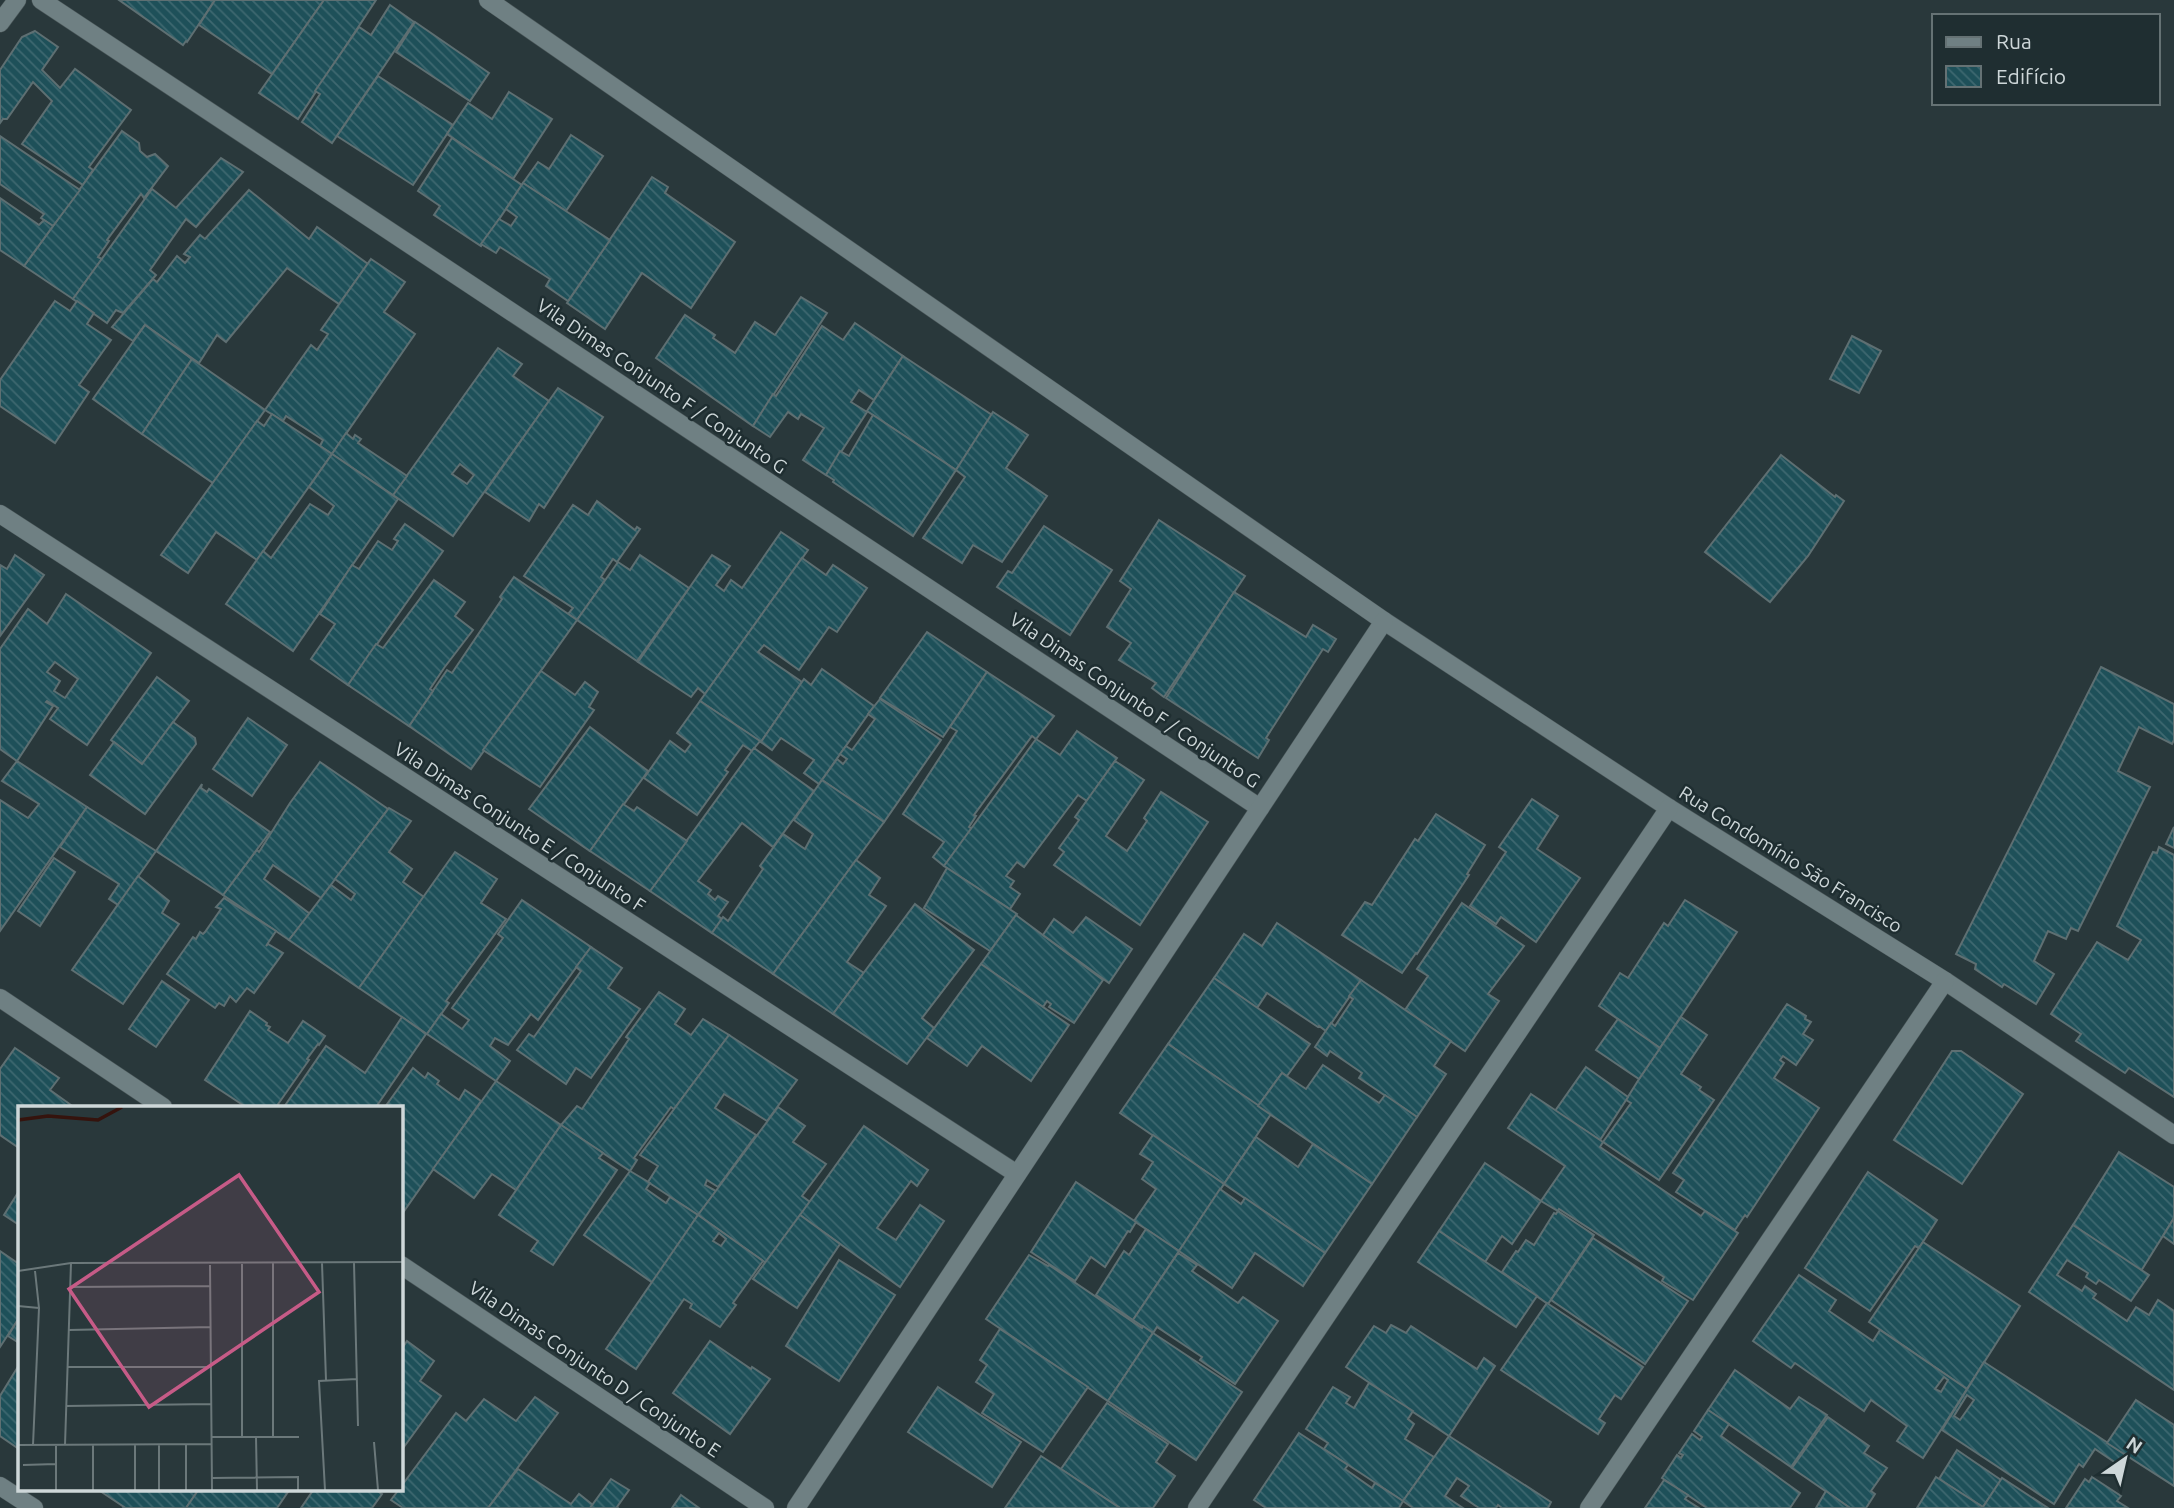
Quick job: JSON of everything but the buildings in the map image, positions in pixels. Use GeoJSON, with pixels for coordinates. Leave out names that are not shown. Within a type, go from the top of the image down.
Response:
{"type":"FeatureCollection","features":[{"type":"Feature","properties":{"kind":"street"},"geometry":{"type":"LineString","coordinates":[[0,23],[17,0]]}},
{"type":"Feature","properties":{"kind":"street","name":"Vila Dimas Conjunto F / Conjunto G"},"geometry":{"type":"LineString","coordinates":[[41,0],[1260,808]]}},
{"type":"Feature","properties":{"kind":"street","name":"Rua Condomínio São Francisco"},"geometry":{"type":"LineString","coordinates":[[488,0],[1384,621],[1669,808],[1945,981],[2174,1135]]}},
{"type":"Feature","properties":{"kind":"street","name":"Vila Dimas Conjunto E / Conjunto F"},"geometry":{"type":"LineString","coordinates":[[0,514],[1017,1174]]}},
{"type":"Feature","properties":{"kind":"street"},"geometry":{"type":"LineString","coordinates":[[796,1508],[1384,621]]}},
{"type":"Feature","properties":{"kind":"street"},"geometry":{"type":"LineString","coordinates":[[1197,1508],[1669,808]]}},
{"type":"Feature","properties":{"kind":"street"},"geometry":{"type":"LineString","coordinates":[[1588,1508],[1945,981]]}},
{"type":"Feature","properties":{"kind":"street"},"geometry":{"type":"LineString","coordinates":[[0,999],[161,1106]]}},
{"type":"Feature","properties":{"kind":"street","name":"Vila Dimas Conjunto D / Conjunto E"},"geometry":{"type":"LineString","coordinates":[[402,1266],[765,1508]]}},
{"type":"Feature","properties":{"kind":"street"},"geometry":{"type":"LineString","coordinates":[[0,1486],[34,1508]]}}]}
